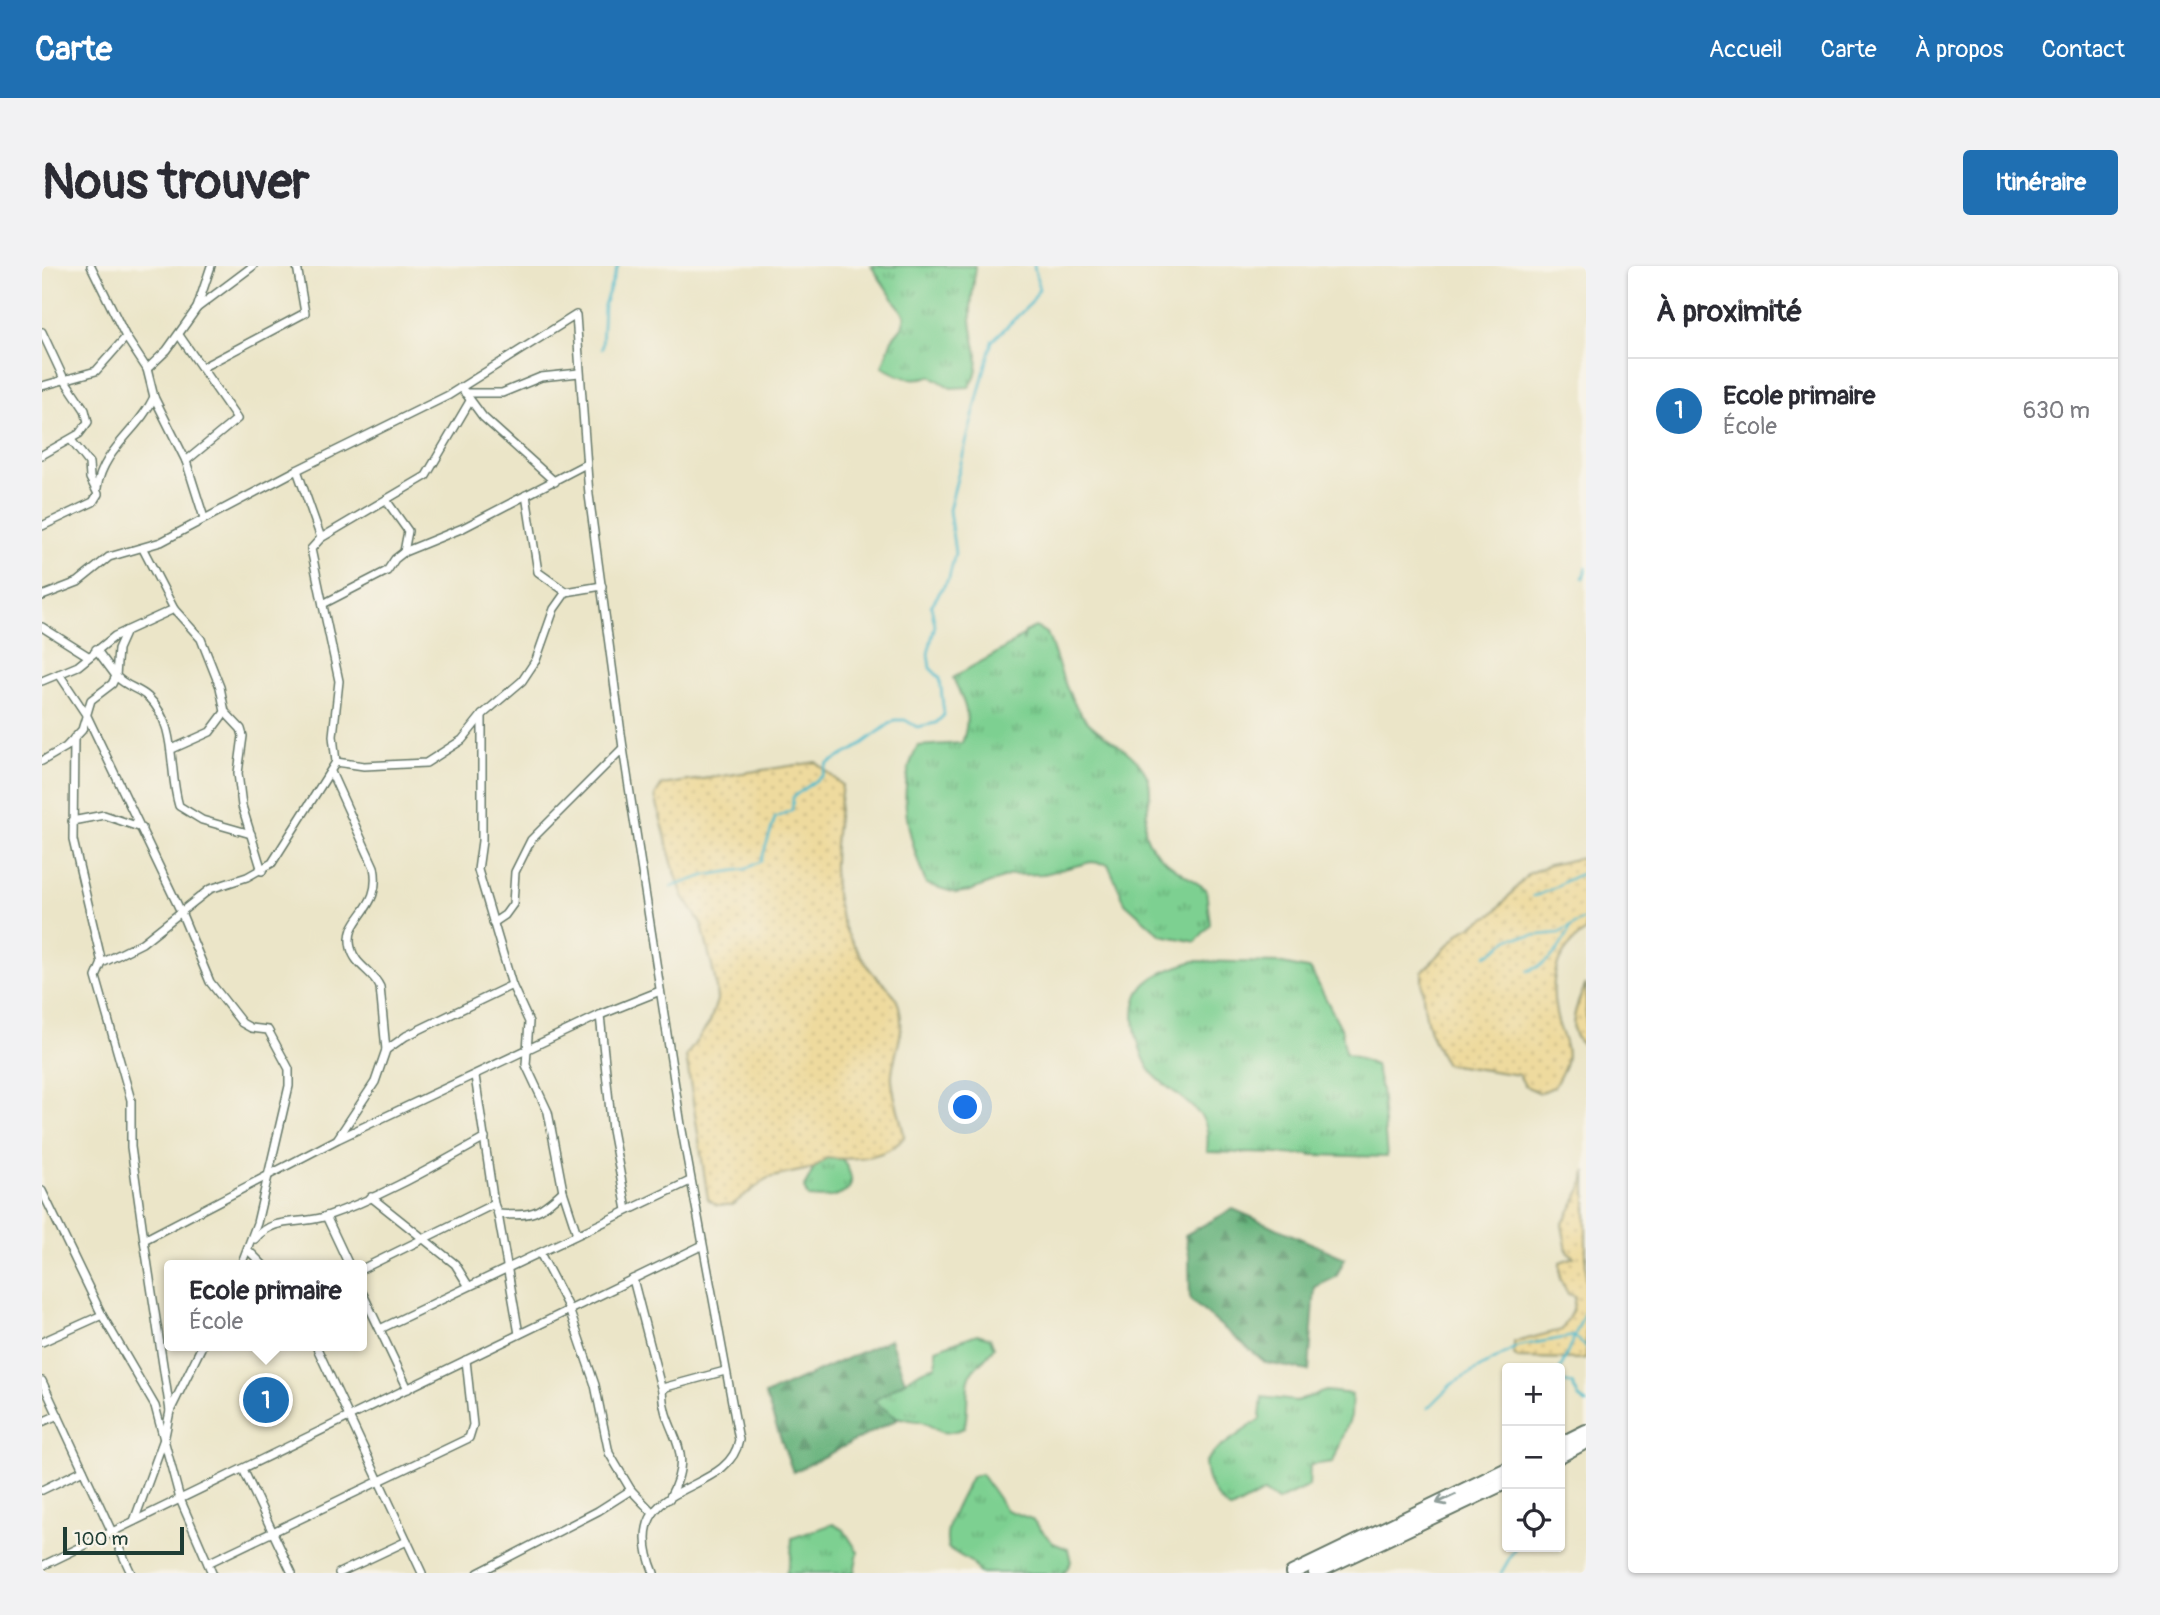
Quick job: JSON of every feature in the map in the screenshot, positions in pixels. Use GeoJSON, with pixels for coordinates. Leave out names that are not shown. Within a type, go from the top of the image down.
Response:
{"type":"FeatureCollection","features":[{"type":"Feature","properties":{"kind":"highway"},"geometry":{"type":"LineString","coordinates":[[1565,1442],[1586,1431]]}},
{"type":"Feature","properties":{"kind":"highway"},"geometry":{"type":"LineString","coordinates":[[1565,1453],[1586,1442]]}},
{"type":"Feature","properties":{"kind":"highway"},"geometry":{"type":"LineString","coordinates":[[1292,1573],[1502,1471]]}},
{"type":"Feature","properties":{"kind":"highway"},"geometry":{"type":"LineString","coordinates":[[1315,1573],[1502,1484]]}},
{"type":"Feature","properties":{"kind":"street"},"geometry":{"type":"LineString","coordinates":[[91,266],[126,337],[146,369],[153,397],[186,461],[204,518]]}},
{"type":"Feature","properties":{"kind":"street"},"geometry":{"type":"LineString","coordinates":[[146,369],[179,335],[197,308],[211,266]]}},
{"type":"Feature","properties":{"kind":"street"},"geometry":{"type":"LineString","coordinates":[[197,308],[253,266]]}},
{"type":"Feature","properties":{"kind":"street"},"geometry":{"type":"LineString","coordinates":[[203,367],[305,313],[297,266]]}},
{"type":"Feature","properties":{"kind":"street"},"geometry":{"type":"LineString","coordinates":[[42,596],[78,582],[109,557],[143,549],[297,470],[463,390],[576,315],[586,464],[623,748],[690,1181],[737,1426],[736,1451],[708,1475],[669,1499],[653,1513],[645,1532],[654,1573]]}},
{"type":"Feature","properties":{"kind":"street"},"geometry":{"type":"LineString","coordinates":[[42,332],[64,379],[85,410],[88,422],[85,429],[71,440],[42,455]]}},
{"type":"Feature","properties":{"kind":"street"},"geometry":{"type":"LineString","coordinates":[[179,335],[237,419],[186,461]]}},
{"type":"Feature","properties":{"kind":"street"},"geometry":{"type":"LineString","coordinates":[[42,387],[101,369],[126,337]]}},
{"type":"Feature","properties":{"kind":"street"},"geometry":{"type":"LineString","coordinates":[[463,390],[502,393],[541,377],[579,373]]}},
{"type":"Feature","properties":{"kind":"street"},"geometry":{"type":"LineString","coordinates":[[463,390],[483,417],[555,482]]}},
{"type":"Feature","properties":{"kind":"street"},"geometry":{"type":"LineString","coordinates":[[42,526],[93,502],[98,495],[97,488],[103,466],[120,440],[147,411],[153,397]]}},
{"type":"Feature","properties":{"kind":"street"},"geometry":{"type":"LineString","coordinates":[[102,963],[142,943],[210,889],[262,871],[279,855],[336,762],[333,736],[339,681],[311,549],[321,538],[430,471],[470,401]]}},
{"type":"Feature","properties":{"kind":"street"},"geometry":{"type":"LineString","coordinates":[[71,440],[89,463],[90,478],[97,488]]}},
{"type":"Feature","properties":{"kind":"street"},"geometry":{"type":"LineString","coordinates":[[323,604],[387,571],[404,552],[463,528],[586,464]]}},
{"type":"Feature","properties":{"kind":"street"},"geometry":{"type":"LineString","coordinates":[[297,470],[321,538]]}},
{"type":"Feature","properties":{"kind":"street"},"geometry":{"type":"LineString","coordinates":[[526,495],[538,572],[566,592],[602,586]]}},
{"type":"Feature","properties":{"kind":"street"},"geometry":{"type":"LineString","coordinates":[[386,500],[408,531],[404,552]]}},
{"type":"Feature","properties":{"kind":"street"},"geometry":{"type":"LineString","coordinates":[[143,549],[174,609],[204,644],[225,712],[243,736],[238,773],[262,871]]}},
{"type":"Feature","properties":{"kind":"street"},"geometry":{"type":"LineString","coordinates":[[336,762],[364,766],[426,763],[462,740],[482,715],[515,688],[536,660],[554,609],[566,592]]}},
{"type":"Feature","properties":{"kind":"street"},"geometry":{"type":"LineString","coordinates":[[42,681],[78,666],[96,649],[126,631],[174,609]]}},
{"type":"Feature","properties":{"kind":"street"},"geometry":{"type":"LineString","coordinates":[[42,626],[88,656]]}},
{"type":"Feature","properties":{"kind":"street"},"geometry":{"type":"LineString","coordinates":[[42,761],[74,738],[87,716],[91,700],[116,676],[118,649],[126,631]]}},
{"type":"Feature","properties":{"kind":"street"},"geometry":{"type":"LineString","coordinates":[[96,649],[126,686],[148,697],[158,710],[172,749],[174,785],[179,806],[202,820],[251,834]]}},
{"type":"Feature","properties":{"kind":"street"},"geometry":{"type":"LineString","coordinates":[[59,674],[87,716],[142,828],[210,982],[242,1023],[251,1028],[268,1030],[289,1069],[289,1086],[250,1246],[243,1260]]}},
{"type":"Feature","properties":{"kind":"street"},"geometry":{"type":"LineString","coordinates":[[172,749],[210,732],[225,712]]}},
{"type":"Feature","properties":{"kind":"street"},"geometry":{"type":"LineString","coordinates":[[482,715],[482,841],[477,864],[512,985],[530,1022],[526,1051],[528,1072],[548,1112],[563,1191],[576,1234]]}},
{"type":"Feature","properties":{"kind":"street"},"geometry":{"type":"LineString","coordinates":[[74,738],[72,821],[77,859],[102,963],[96,977],[131,1100],[131,1147],[170,1411]]}},
{"type":"Feature","properties":{"kind":"street"},"geometry":{"type":"LineString","coordinates":[[493,923],[505,915],[513,904],[515,872],[531,840],[623,748]]}},
{"type":"Feature","properties":{"kind":"street"},"geometry":{"type":"LineString","coordinates":[[331,772],[374,867],[378,882],[374,899],[351,931],[350,947],[356,959],[376,978],[380,987],[386,1050],[375,1082],[338,1139]]}},
{"type":"Feature","properties":{"kind":"street"},"geometry":{"type":"LineString","coordinates":[[72,821],[104,815],[142,828]]}},
{"type":"Feature","properties":{"kind":"street"},"geometry":{"type":"LineString","coordinates":[[386,1050],[405,1036],[512,985]]}},
{"type":"Feature","properties":{"kind":"street"},"geometry":{"type":"LineString","coordinates":[[144,1240],[338,1139],[600,1015],[660,992]]}},
{"type":"Feature","properties":{"kind":"street"},"geometry":{"type":"LineString","coordinates":[[600,1015],[612,1130],[627,1210]]}},
{"type":"Feature","properties":{"kind":"street"},"geometry":{"type":"LineString","coordinates":[[475,1076],[494,1204],[519,1334]]}},
{"type":"Feature","properties":{"kind":"street"},"geometry":{"type":"LineString","coordinates":[[250,1246],[272,1223],[307,1222],[326,1216],[371,1197],[485,1138]]}},
{"type":"Feature","properties":{"kind":"street"},"geometry":{"type":"LineString","coordinates":[[380,1329],[507,1266],[540,1253],[690,1181]]}},
{"type":"Feature","properties":{"kind":"street"},"geometry":{"type":"LineString","coordinates":[[42,1191],[102,1315],[148,1391],[165,1436],[180,1499],[212,1573]]}},
{"type":"Feature","properties":{"kind":"street"},"geometry":{"type":"LineString","coordinates":[[498,1214],[528,1216],[541,1211],[563,1191]]}},
{"type":"Feature","properties":{"kind":"street"},"geometry":{"type":"LineString","coordinates":[[371,1197],[421,1240],[455,1264],[468,1285]]}},
{"type":"Feature","properties":{"kind":"street"},"geometry":{"type":"LineString","coordinates":[[367,1267],[494,1204]]}},
{"type":"Feature","properties":{"kind":"street"},"geometry":{"type":"LineString","coordinates":[[326,1216],[347,1260]]}},
{"type":"Feature","properties":{"kind":"street"},"geometry":{"type":"LineString","coordinates":[[250,1246],[260,1260]]}},
{"type":"Feature","properties":{"kind":"street"},"geometry":{"type":"LineString","coordinates":[[42,1566],[701,1246]]}},
{"type":"Feature","properties":{"kind":"street"},"geometry":{"type":"LineString","coordinates":[[540,1253],[569,1309],[599,1399],[609,1452],[631,1490],[653,1513]]}},
{"type":"Feature","properties":{"kind":"street"},"geometry":{"type":"LineString","coordinates":[[633,1279],[662,1391],[682,1455],[680,1473],[669,1499]]}},
{"type":"Feature","properties":{"kind":"street"},"geometry":{"type":"LineString","coordinates":[[367,1302],[408,1389]]}},
{"type":"Feature","properties":{"kind":"street"},"geometry":{"type":"LineString","coordinates":[[42,1342],[102,1315]]}},
{"type":"Feature","properties":{"kind":"street"},"geometry":{"type":"LineString","coordinates":[[134,1521],[165,1436],[170,1411],[200,1351]]}},
{"type":"Feature","properties":{"kind":"street"},"geometry":{"type":"LineString","coordinates":[[318,1351],[422,1573]]}},
{"type":"Feature","properties":{"kind":"street"},"geometry":{"type":"LineString","coordinates":[[208,1563],[469,1438],[472,1426],[466,1360]]}},
{"type":"Feature","properties":{"kind":"street"},"geometry":{"type":"LineString","coordinates":[[662,1391],[666,1387],[725,1371]]}},
{"type":"Feature","properties":{"kind":"street"},"geometry":{"type":"LineString","coordinates":[[42,1381],[131,1573]]}},
{"type":"Feature","properties":{"kind":"street"},"geometry":{"type":"LineString","coordinates":[[42,1422],[58,1415]]}},
{"type":"Feature","properties":{"kind":"street"},"geometry":{"type":"LineString","coordinates":[[243,1469],[292,1573]]}},
{"type":"Feature","properties":{"kind":"street"},"geometry":{"type":"LineString","coordinates":[[42,1490],[83,1470]]}},
{"type":"Feature","properties":{"kind":"street"},"geometry":{"type":"LineString","coordinates":[[478,1573],[587,1517],[631,1490]]}},
{"type":"Feature","properties":{"kind":"street"},"geometry":{"type":"LineString","coordinates":[[338,1573],[407,1541]]}},
{"type":"Feature","properties":{"kind":"green space"},"geometry":{"type":"Polygon","coordinates":[[[871,266],[975,266],[971,317],[978,361],[969,387],[951,388],[931,376],[905,378],[882,367],[892,339],[902,327],[905,316],[871,266]]]}},
{"type":"Feature","properties":{"kind":"green space"},"geometry":{"type":"Polygon","coordinates":[[[1035,627],[1047,633],[1068,691],[1080,712],[1094,728],[1134,758],[1146,774],[1150,794],[1145,826],[1151,846],[1168,863],[1206,889],[1210,924],[1196,942],[1161,935],[1125,903],[1108,864],[1091,862],[1044,874],[1010,875],[970,891],[956,893],[926,884],[914,850],[905,797],[906,780],[918,746],[962,743],[967,717],[953,678],[1023,635],[1023,642],[1025,632],[1035,627]]]}},
{"type":"Feature","properties":{"kind":"green space"},"geometry":{"type":"Polygon","coordinates":[[[1194,961],[1278,963],[1311,970],[1342,1030],[1345,1053],[1375,1065],[1381,1089],[1387,1157],[1207,1152],[1204,1120],[1190,1104],[1152,1073],[1140,1047],[1134,1020],[1138,994],[1144,985],[1164,972],[1194,961]]]}},
{"type":"Feature","properties":{"kind":"green space"},"geometry":{"type":"Polygon","coordinates":[[[826,1158],[842,1159],[849,1171],[850,1187],[838,1196],[808,1197],[804,1188],[814,1168],[826,1158]]]}},
{"type":"Feature","properties":{"kind":"green space"},"geometry":{"type":"Polygon","coordinates":[[[1233,1209],[1345,1258],[1336,1277],[1315,1287],[1309,1371],[1266,1363],[1190,1300],[1189,1255],[1185,1235],[1233,1209]]]}},
{"type":"Feature","properties":{"kind":"green space"},"geometry":{"type":"Polygon","coordinates":[[[977,1334],[990,1338],[994,1347],[970,1377],[964,1428],[941,1432],[924,1423],[894,1416],[873,1401],[921,1371],[936,1366],[936,1349],[977,1334]]]}},
{"type":"Feature","properties":{"kind":"green space"},"geometry":{"type":"Polygon","coordinates":[[[890,1339],[905,1381],[874,1401],[898,1419],[793,1472],[765,1395],[890,1339]]]}},
{"type":"Feature","properties":{"kind":"green space"},"geometry":{"type":"Polygon","coordinates":[[[1326,1391],[1352,1394],[1351,1416],[1333,1462],[1310,1465],[1309,1486],[1277,1501],[1264,1492],[1231,1510],[1225,1506],[1212,1489],[1205,1462],[1215,1451],[1260,1419],[1262,1397],[1296,1401],[1326,1391]]]}},
{"type":"Feature","properties":{"kind":"green space"},"geometry":{"type":"Polygon","coordinates":[[[981,1474],[1006,1510],[1032,1519],[1053,1543],[1068,1549],[1071,1562],[1064,1573],[979,1573],[972,1563],[948,1548],[948,1530],[954,1512],[971,1477],[981,1474]]]}},
{"type":"Feature","properties":{"kind":"green space"},"geometry":{"type":"Polygon","coordinates":[[[833,1524],[844,1530],[858,1552],[854,1573],[786,1573],[791,1557],[792,1538],[833,1524]]]}},
{"type":"Feature","properties":{"kind":"sand"},"geometry":{"type":"Polygon","coordinates":[[[816,762],[842,785],[835,839],[834,875],[839,910],[845,928],[871,971],[897,999],[899,1006],[901,1033],[892,1080],[904,1137],[889,1150],[879,1154],[846,1159],[826,1158],[814,1168],[768,1178],[732,1205],[717,1205],[708,1199],[686,1056],[710,1022],[717,1000],[715,979],[702,925],[683,896],[672,863],[655,796],[662,785],[816,762]]]}},
{"type":"Feature","properties":{"kind":"sand"},"geometry":{"type":"Polygon","coordinates":[[[1586,859],[1586,931],[1568,948],[1557,966],[1554,1000],[1567,1056],[1554,1087],[1540,1093],[1525,1086],[1519,1075],[1446,1064],[1434,1042],[1427,1020],[1422,972],[1461,932],[1494,913],[1528,874],[1549,865],[1586,859]]]}},
{"type":"Feature","properties":{"kind":"sand"},"geometry":{"type":"Polygon","coordinates":[[[1586,984],[1586,1046],[1579,1041],[1573,1026],[1576,1008],[1586,984]]]}},
{"type":"Feature","properties":{"kind":"sand"},"geometry":{"type":"Polygon","coordinates":[[[1586,1171],[1586,1359],[1518,1358],[1514,1354],[1514,1342],[1562,1330],[1573,1309],[1575,1296],[1568,1294],[1560,1279],[1560,1262],[1574,1257],[1567,1251],[1562,1225],[1582,1189],[1586,1171]]]}},
{"type":"Feature","properties":{"kind":"waterway"},"geometry":{"type":"LineString","coordinates":[[602,349],[604,305],[618,266]]}},
{"type":"Feature","properties":{"kind":"waterway"},"geometry":{"type":"LineString","coordinates":[[671,887],[707,875],[746,869],[761,861],[775,818],[792,810],[793,797],[822,776],[827,764],[855,749],[895,720],[905,720],[917,727],[936,723],[944,715],[940,678],[930,668],[928,654],[935,625],[931,606],[949,578],[955,553],[949,510],[992,341],[1031,303],[1039,289],[1034,266]]}},
{"type":"Feature","properties":{"kind":"waterway"},"geometry":{"type":"LineString","coordinates":[[1583,578],[1586,568]]}},
{"type":"Feature","properties":{"kind":"waterway"},"geometry":{"type":"LineString","coordinates":[[1533,896],[1586,873]]}},
{"type":"Feature","properties":{"kind":"waterway"},"geometry":{"type":"LineString","coordinates":[[1486,956],[1511,938],[1559,933],[1586,918]]}},
{"type":"Feature","properties":{"kind":"waterway"},"geometry":{"type":"LineString","coordinates":[[1528,971],[1553,955],[1570,929]]}},
{"type":"Feature","properties":{"kind":"waterway"},"geometry":{"type":"LineString","coordinates":[[1563,1363],[1586,1309]]}},
{"type":"Feature","properties":{"kind":"waterway"},"geometry":{"type":"LineString","coordinates":[[1428,1408],[1452,1384],[1518,1346],[1574,1336],[1586,1348]]}},
{"type":"Feature","properties":{"kind":"waterway"},"geometry":{"type":"LineString","coordinates":[[1565,1382],[1572,1384],[1579,1398],[1586,1403]]}},
{"type":"Feature","properties":{"kind":"waterway"},"geometry":{"type":"LineString","coordinates":[[1501,1573],[1513,1552]]}},
{"type":"Feature","properties":{"kind":"place","name":"Ecole primaire"},"geometry":{"type":"Point","coordinates":[266,1400]}}]}
